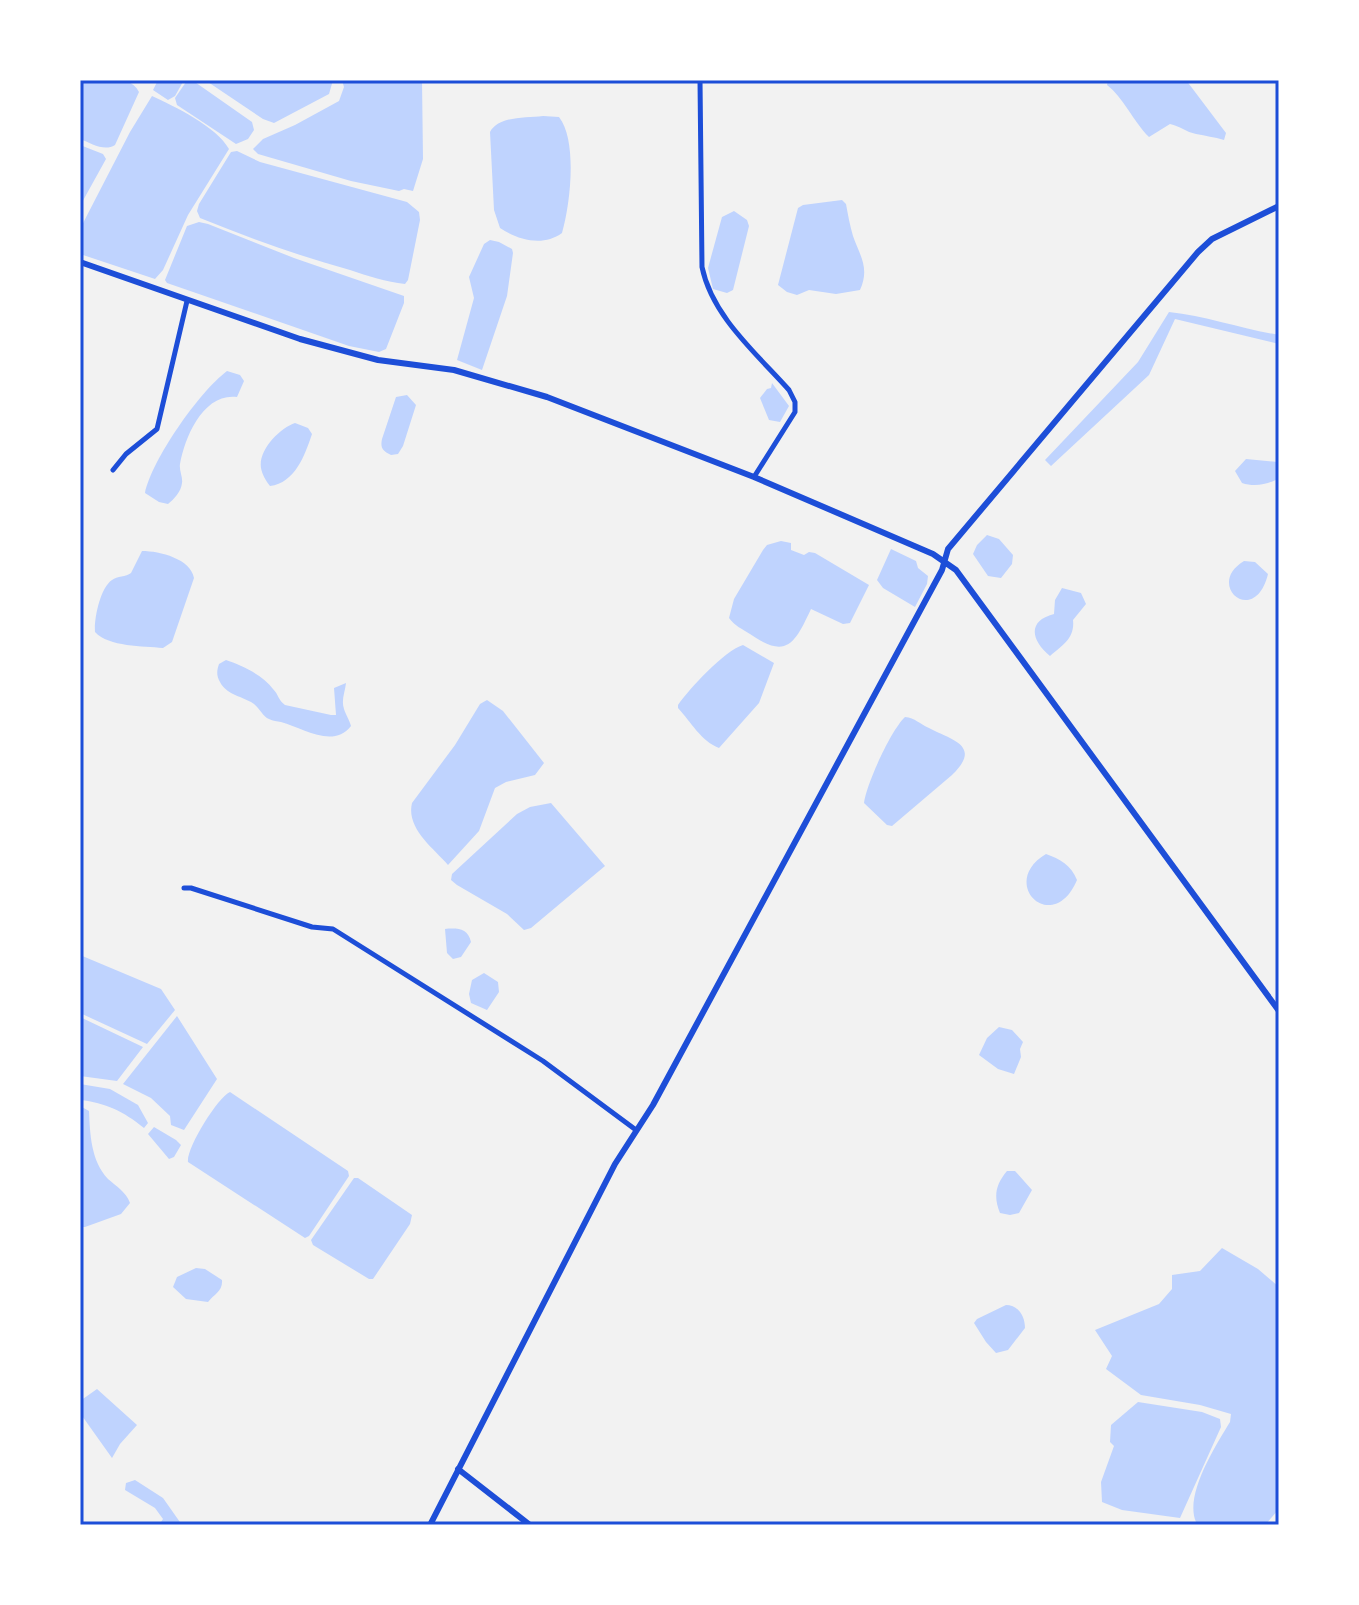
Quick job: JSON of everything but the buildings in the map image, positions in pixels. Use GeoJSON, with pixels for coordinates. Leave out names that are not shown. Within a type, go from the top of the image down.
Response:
{"type":"FeatureCollection","features":[{"type":"Feature","properties":{"kind":"street"},"geometry":{"type":"LineString","coordinates":[[700,80],[702,267],[706,289],[722,314],[789,390],[795,402],[795,412],[754,477]]}},
{"type":"Feature","properties":{"kind":"street"},"geometry":{"type":"LineString","coordinates":[[430,1525],[615,1164],[653,1105],[945,562],[948,549],[1198,252],[1212,239],[1279,206]]}},
{"type":"Feature","properties":{"kind":"street"},"geometry":{"type":"LineString","coordinates":[[80,262],[327,347],[378,360],[454,370],[547,397],[754,477],[933,554],[956,570],[1279,1011]]}},
{"type":"Feature","properties":{"kind":"street"},"geometry":{"type":"LineString","coordinates":[[113,470],[126,454],[157,429],[187,301]]}},
{"type":"Feature","properties":{"kind":"street"},"geometry":{"type":"LineString","coordinates":[[184,888],[312,927],[333,929],[543,1061],[636,1130]]}},
{"type":"Feature","properties":{"kind":"street"},"geometry":{"type":"LineString","coordinates":[[458,1469],[530,1525]]}},
{"type":"Feature","properties":{"kind":"water"},"geometry":{"type":"Polygon","coordinates":[[[80,80],[121,80],[135,86],[139,92],[115,145],[111,147],[80,139],[80,80]]]}},
{"type":"Feature","properties":{"kind":"water"},"geometry":{"type":"Polygon","coordinates":[[[158,80],[184,80],[175,96],[168,100],[153,90],[158,80]]]}},
{"type":"Feature","properties":{"kind":"water"},"geometry":{"type":"Polygon","coordinates":[[[192,80],[252,122],[254,130],[248,139],[236,144],[177,105],[175,98],[186,82],[192,80]]]}},
{"type":"Feature","properties":{"kind":"water"},"geometry":{"type":"Polygon","coordinates":[[[205,80],[333,80],[329,94],[274,123],[263,119],[205,80]]]}},
{"type":"Feature","properties":{"kind":"water"},"geometry":{"type":"Polygon","coordinates":[[[342,80],[422,80],[423,159],[413,191],[351,181],[258,154],[253,149],[263,139],[339,101],[344,87],[342,80]]]}},
{"type":"Feature","properties":{"kind":"water"},"geometry":{"type":"Polygon","coordinates":[[[1108,80],[1186,80],[1226,133],[1224,140],[1170,124],[1149,137],[1107,85],[1108,80]]]}},
{"type":"Feature","properties":{"kind":"water"},"geometry":{"type":"Polygon","coordinates":[[[152,96],[205,125],[229,149],[188,215],[163,270],[155,279],[80,254],[80,229],[152,96]]]}},
{"type":"Feature","properties":{"kind":"water"},"geometry":{"type":"Polygon","coordinates":[[[559,117],[565,128],[571,174],[562,233],[539,241],[515,236],[500,228],[494,210],[490,132],[506,120],[559,117]]]}},
{"type":"Feature","properties":{"kind":"water"},"geometry":{"type":"Polygon","coordinates":[[[80,145],[103,154],[106,159],[80,206],[80,145]]]}},
{"type":"Feature","properties":{"kind":"water"},"geometry":{"type":"Polygon","coordinates":[[[237,151],[260,162],[407,202],[419,212],[420,220],[405,284],[312,259],[200,218],[197,211],[199,204],[231,152],[237,151]]]}},
{"type":"Feature","properties":{"kind":"water"},"geometry":{"type":"Polygon","coordinates":[[[842,200],[846,204],[863,262],[860,290],[836,294],[809,290],[797,295],[787,292],[778,285],[798,208],[842,200]]]}},
{"type":"Feature","properties":{"kind":"water"},"geometry":{"type":"Polygon","coordinates":[[[734,211],[747,220],[749,226],[733,290],[727,293],[713,289],[708,268],[722,217],[734,211]]]}},
{"type":"Feature","properties":{"kind":"water"},"geometry":{"type":"Polygon","coordinates":[[[199,222],[404,296],[386,349],[379,352],[349,346],[167,283],[165,280],[187,226],[199,222]]]}},
{"type":"Feature","properties":{"kind":"water"},"geometry":{"type":"Polygon","coordinates":[[[490,240],[512,249],[513,253],[507,296],[482,370],[457,360],[474,298],[469,277],[484,244],[490,240]]]}},
{"type":"Feature","properties":{"kind":"water"},"geometry":{"type":"Polygon","coordinates":[[[1169,312],[1279,335],[1279,344],[1175,319],[1149,375],[1051,466],[1045,460],[1138,362],[1169,312]]]}},
{"type":"Feature","properties":{"kind":"water"},"geometry":{"type":"Polygon","coordinates":[[[227,371],[240,375],[244,381],[237,397],[214,402],[205,409],[191,430],[182,453],[180,489],[168,504],[159,502],[145,493],[157,463],[190,411],[227,371]]]}},
{"type":"Feature","properties":{"kind":"water"},"geometry":{"type":"Polygon","coordinates":[[[772,383],[789,406],[780,422],[769,420],[760,398],[772,383]]]}},
{"type":"Feature","properties":{"kind":"water"},"geometry":{"type":"Polygon","coordinates":[[[407,395],[416,405],[403,446],[398,454],[391,455],[383,449],[382,439],[396,397],[407,395]]]}},
{"type":"Feature","properties":{"kind":"water"},"geometry":{"type":"Polygon","coordinates":[[[295,423],[308,428],[312,434],[306,451],[298,467],[286,480],[270,486],[261,468],[263,454],[277,435],[295,423]]]}},
{"type":"Feature","properties":{"kind":"water"},"geometry":{"type":"Polygon","coordinates":[[[1246,459],[1278,462],[1279,478],[1261,485],[1242,483],[1235,471],[1246,459]]]}},
{"type":"Feature","properties":{"kind":"water"},"geometry":{"type":"Polygon","coordinates":[[[987,535],[999,539],[1013,555],[1012,564],[1001,578],[988,576],[973,554],[987,535]]]}},
{"type":"Feature","properties":{"kind":"water"},"geometry":{"type":"Polygon","coordinates":[[[781,541],[791,543],[791,550],[804,555],[815,553],[869,585],[850,623],[843,624],[811,609],[794,639],[788,644],[773,646],[731,621],[734,599],[763,550],[767,545],[781,541]]]}},
{"type":"Feature","properties":{"kind":"water"},"geometry":{"type":"Polygon","coordinates":[[[891,549],[916,561],[918,568],[928,576],[915,607],[883,588],[877,580],[891,549]]]}},
{"type":"Feature","properties":{"kind":"water"},"geometry":{"type":"Polygon","coordinates":[[[142,551],[181,561],[192,571],[194,578],[172,642],[163,648],[117,643],[95,632],[104,590],[114,579],[131,573],[142,551]]]}},
{"type":"Feature","properties":{"kind":"water"},"geometry":{"type":"Polygon","coordinates":[[[1244,561],[1255,562],[1268,574],[1262,590],[1253,598],[1244,600],[1236,597],[1229,581],[1233,571],[1244,561]]]}},
{"type":"Feature","properties":{"kind":"water"},"geometry":{"type":"Polygon","coordinates":[[[1062,588],[1081,593],[1086,604],[1073,620],[1067,641],[1050,656],[1036,638],[1036,626],[1045,617],[1054,614],[1055,600],[1062,588]]]}},
{"type":"Feature","properties":{"kind":"water"},"geometry":{"type":"Polygon","coordinates":[[[743,645],[774,663],[759,703],[719,748],[702,736],[678,705],[717,662],[743,645]]]}},
{"type":"Feature","properties":{"kind":"water"},"geometry":{"type":"Polygon","coordinates":[[[226,660],[264,679],[285,705],[331,715],[336,715],[334,688],[346,683],[343,706],[351,726],[344,733],[327,736],[269,719],[254,704],[223,686],[217,670],[219,664],[226,660]]]}},
{"type":"Feature","properties":{"kind":"water"},"geometry":{"type":"Polygon","coordinates":[[[487,700],[503,711],[544,763],[535,775],[495,788],[479,831],[448,865],[417,829],[411,812],[412,803],[455,745],[480,704],[487,700]]]}},
{"type":"Feature","properties":{"kind":"water"},"geometry":{"type":"Polygon","coordinates":[[[905,717],[954,740],[964,750],[965,757],[952,775],[892,826],[887,825],[864,803],[880,758],[905,717]]]}},
{"type":"Feature","properties":{"kind":"water"},"geometry":{"type":"Polygon","coordinates":[[[551,803],[605,866],[531,928],[524,930],[507,914],[457,885],[451,880],[452,874],[517,814],[530,807],[551,803]]]}},
{"type":"Feature","properties":{"kind":"water"},"geometry":{"type":"Polygon","coordinates":[[[1046,854],[1064,863],[1077,880],[1067,896],[1055,904],[1044,904],[1034,899],[1028,890],[1027,878],[1032,866],[1046,854]]]}},
{"type":"Feature","properties":{"kind":"water"},"geometry":{"type":"Polygon","coordinates":[[[445,929],[461,930],[470,937],[471,942],[461,957],[453,959],[447,953],[445,929]]]}},
{"type":"Feature","properties":{"kind":"water"},"geometry":{"type":"Polygon","coordinates":[[[80,955],[161,989],[175,1010],[147,1044],[80,1013],[80,955]]]}},
{"type":"Feature","properties":{"kind":"water"},"geometry":{"type":"Polygon","coordinates":[[[484,973],[498,982],[499,992],[487,1010],[471,1003],[469,994],[472,980],[484,973]]]}},
{"type":"Feature","properties":{"kind":"water"},"geometry":{"type":"Polygon","coordinates":[[[177,1016],[217,1079],[184,1130],[171,1125],[170,1116],[151,1098],[123,1084],[177,1016]]]}},
{"type":"Feature","properties":{"kind":"water"},"geometry":{"type":"Polygon","coordinates":[[[80,1017],[143,1047],[117,1081],[80,1076],[80,1017]]]}},
{"type":"Feature","properties":{"kind":"water"},"geometry":{"type":"Polygon","coordinates":[[[999,1027],[1012,1030],[1023,1042],[1014,1074],[998,1069],[979,1055],[987,1038],[999,1027]]]}},
{"type":"Feature","properties":{"kind":"water"},"geometry":{"type":"Polygon","coordinates":[[[80,1084],[110,1089],[138,1105],[148,1123],[144,1128],[114,1109],[80,1100],[80,1084]]]}},
{"type":"Feature","properties":{"kind":"water"},"geometry":{"type":"Polygon","coordinates":[[[230,1092],[348,1171],[349,1176],[309,1236],[305,1238],[188,1162],[203,1124],[230,1092]]]}},
{"type":"Feature","properties":{"kind":"water"},"geometry":{"type":"Polygon","coordinates":[[[80,1106],[89,1111],[91,1138],[102,1172],[130,1203],[121,1214],[85,1227],[80,1227],[80,1106]]]}},
{"type":"Feature","properties":{"kind":"water"},"geometry":{"type":"Polygon","coordinates":[[[154,1127],[181,1145],[174,1157],[169,1159],[148,1134],[154,1127]]]}},
{"type":"Feature","properties":{"kind":"water"},"geometry":{"type":"Polygon","coordinates":[[[1007,1171],[1015,1171],[1032,1190],[1019,1213],[1010,1215],[1000,1213],[996,1196],[1007,1171]]]}},
{"type":"Feature","properties":{"kind":"water"},"geometry":{"type":"Polygon","coordinates":[[[354,1178],[412,1215],[410,1224],[373,1279],[313,1245],[311,1240],[354,1178]]]}},
{"type":"Feature","properties":{"kind":"water"},"geometry":{"type":"Polygon","coordinates":[[[1222,1248],[1258,1269],[1279,1287],[1279,1509],[1265,1525],[1196,1522],[1193,1511],[1198,1485],[1230,1422],[1231,1414],[1200,1405],[1141,1395],[1106,1369],[1112,1356],[1095,1330],[1159,1304],[1172,1289],[1172,1275],[1200,1271],[1222,1248]]]}},
{"type":"Feature","properties":{"kind":"water"},"geometry":{"type":"Polygon","coordinates":[[[196,1268],[205,1269],[222,1280],[220,1290],[208,1302],[186,1299],[173,1287],[177,1277],[196,1268]]]}},
{"type":"Feature","properties":{"kind":"water"},"geometry":{"type":"Polygon","coordinates":[[[1006,1305],[1020,1312],[1025,1328],[1008,1350],[996,1353],[974,1323],[1006,1305]]]}},
{"type":"Feature","properties":{"kind":"water"},"geometry":{"type":"Polygon","coordinates":[[[97,1389],[137,1425],[112,1458],[80,1413],[80,1401],[97,1389]]]}},
{"type":"Feature","properties":{"kind":"water"},"geometry":{"type":"Polygon","coordinates":[[[1138,1402],[1202,1412],[1220,1419],[1221,1427],[1180,1518],[1122,1510],[1102,1502],[1101,1482],[1114,1446],[1110,1442],[1111,1425],[1138,1402]]]}},
{"type":"Feature","properties":{"kind":"water"},"geometry":{"type":"Polygon","coordinates":[[[135,1480],[163,1498],[182,1525],[159,1525],[163,1519],[155,1508],[125,1490],[126,1483],[135,1480]]]}}]}
